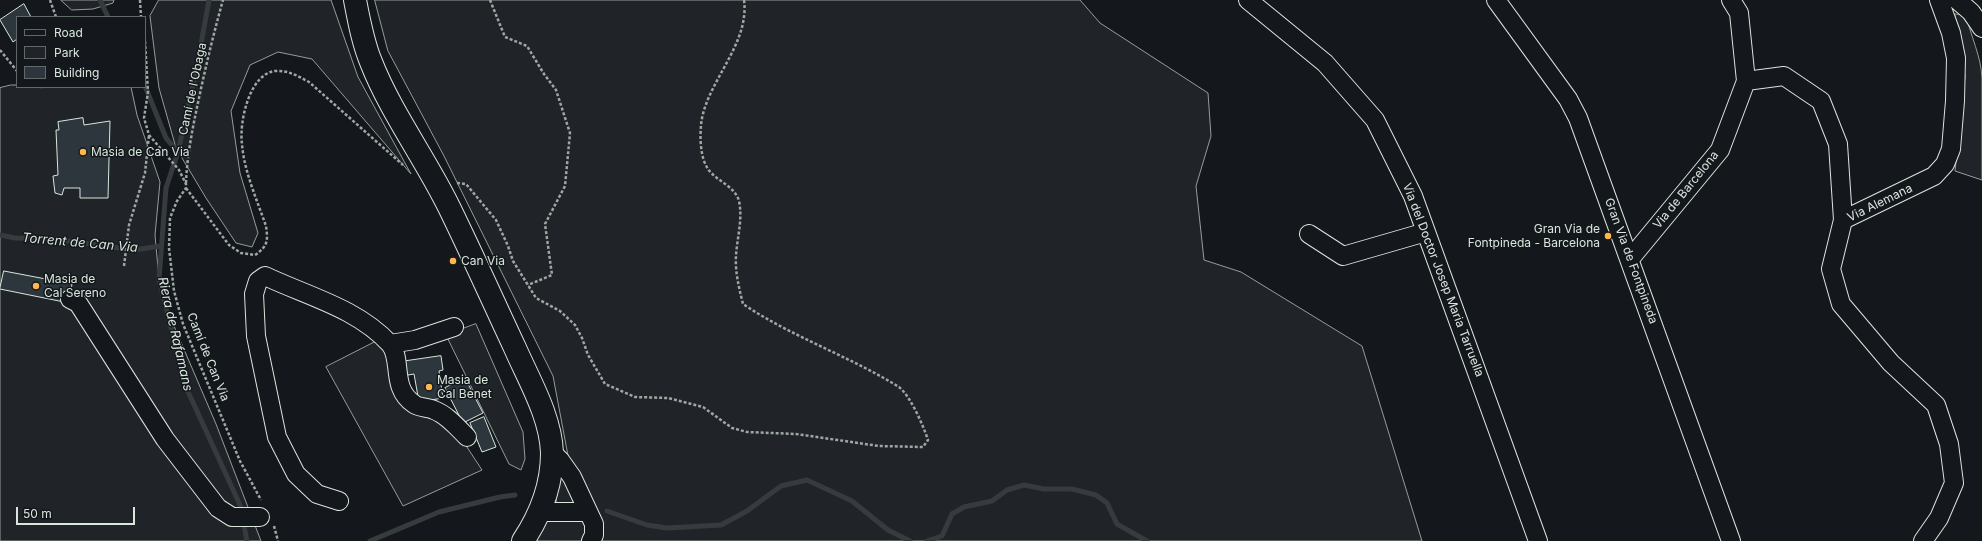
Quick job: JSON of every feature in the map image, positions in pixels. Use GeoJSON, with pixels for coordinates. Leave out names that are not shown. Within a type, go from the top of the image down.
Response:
{"type":"FeatureCollection","features":[{"type":"Feature","properties":{"kind":"main road"},"geometry":{"type":"LineString","coordinates":[[355,0],[370,60],[380,85],[437,182],[473,257],[548,425],[552,452],[551,475],[547,494],[540,512],[523,541]]}},
{"type":"Feature","properties":{"kind":"street","name":"Via del Doctor Josep Maria Tarruella"},"geometry":{"type":"LineString","coordinates":[[1248,0],[1326,63],[1375,120],[1413,196],[1538,541]]}},
{"type":"Feature","properties":{"kind":"street","name":"Gran Via de Fontpineda"},"geometry":{"type":"LineString","coordinates":[[1496,0],[1568,99],[1589,145],[1731,541]]}},
{"type":"Feature","properties":{"kind":"street","name":"Via de Barcelona"},"geometry":{"type":"LineString","coordinates":[[1630,259],[1720,150],[1746,81],[1739,13],[1731,0]]}},
{"type":"Feature","properties":{"kind":"street","name":"Via Alemana"},"geometry":{"type":"LineString","coordinates":[[1923,541],[1940,518],[1954,483],[1949,444],[1936,405],[1891,363],[1841,304],[1831,269],[1843,220],[1934,176],[1945,164],[1951,149],[1956,58],[1951,33],[1939,0]]}},
{"type":"Feature","properties":{"kind":"street"},"geometry":{"type":"LineString","coordinates":[[1957,0],[1971,12],[1982,28]]}},
{"type":"Feature","properties":{"kind":"street"},"geometry":{"type":"LineString","coordinates":[[1746,81],[1784,76],[1821,101],[1838,144],[1843,220]]}},
{"type":"Feature","properties":{"kind":"street"},"geometry":{"type":"LineString","coordinates":[[1309,234],[1343,256],[1426,232]]}},
{"type":"Feature","properties":{"kind":"street"},"geometry":{"type":"LineString","coordinates":[[339,500],[317,494],[296,474],[277,436],[256,336],[254,294],[258,281],[265,276],[336,306],[359,318],[390,344],[394,352],[397,376],[402,391],[414,405],[434,410],[450,420],[467,437]]}},
{"type":"Feature","properties":{"kind":"street"},"geometry":{"type":"LineString","coordinates":[[70,299],[78,303],[165,439],[218,508],[232,517],[265,514]]}},
{"type":"Feature","properties":{"kind":"street"},"geometry":{"type":"LineString","coordinates":[[390,344],[415,340],[454,327]]}},
{"type":"Feature","properties":{"kind":"street"},"geometry":{"type":"LineString","coordinates":[[552,452],[560,460],[572,477],[594,524],[594,535],[591,541]]}},
{"type":"Feature","properties":{"kind":"street"},"geometry":{"type":"LineString","coordinates":[[540,512],[588,512]]}},
{"type":"Feature","properties":{"kind":"path"},"geometry":{"type":"LineString","coordinates":[[50,0],[56,16]]}},
{"type":"Feature","properties":{"kind":"path"},"geometry":{"type":"LineString","coordinates":[[140,0],[141,16]]}},
{"type":"Feature","properties":{"kind":"path","name":"Camí de l'Obaga"},"geometry":{"type":"LineString","coordinates":[[186,184],[187,166],[194,125],[215,28],[223,0]]}},
{"type":"Feature","properties":{"kind":"path"},"geometry":{"type":"LineString","coordinates":[[490,0],[505,37],[527,46],[556,90],[570,132],[565,186],[546,224],[552,275],[528,286]]}},
{"type":"Feature","properties":{"kind":"path"},"geometry":{"type":"LineString","coordinates":[[437,182],[466,184],[496,220],[513,261],[528,286],[536,298],[560,311],[575,325],[588,355],[605,384],[635,398],[668,398],[703,407],[732,428],[747,432],[796,434],[879,446],[922,447],[928,440],[924,428],[915,413],[908,395],[899,388],[832,351],[799,336],[743,304],[736,268],[739,229],[739,200],[731,188],[708,169],[700,140],[704,110],[734,49],[743,21],[744,0]]}},
{"type":"Feature","properties":{"kind":"path"},"geometry":{"type":"LineString","coordinates":[[0,50],[16,70]]}},
{"type":"Feature","properties":{"kind":"path"},"geometry":{"type":"LineString","coordinates":[[124,266],[129,225],[145,173],[149,135],[144,118],[148,92],[146,58]]}},
{"type":"Feature","properties":{"kind":"path"},"geometry":{"type":"LineString","coordinates":[[149,135],[179,170],[186,184],[186,188],[229,245],[240,253],[255,255],[264,249],[268,239],[266,226],[242,144],[242,124],[246,105],[260,78],[274,71],[292,72],[309,82],[405,166]]}},
{"type":"Feature","properties":{"kind":"path","name":"Camí de Can Via"},"geometry":{"type":"LineString","coordinates":[[186,188],[176,201],[170,218],[169,248],[174,291],[183,324],[240,461],[278,541]]}},
{"type":"Feature","properties":{"kind":"green space"},"geometry":{"type":"Polygon","coordinates":[[[61,0],[114,0],[113,3],[93,9],[72,10],[61,0]]]}},
{"type":"Feature","properties":{"kind":"green space"},"geometry":{"type":"Polygon","coordinates":[[[159,0],[331,0],[358,77],[411,174],[312,59],[278,52],[250,65],[231,111],[240,173],[258,233],[252,247],[236,243],[206,198],[176,148],[159,88],[150,16],[159,0]]]}},
{"type":"Feature","properties":{"kind":"green space"},"geometry":{"type":"Polygon","coordinates":[[[375,0],[1080,0],[1100,23],[1208,93],[1211,136],[1196,186],[1204,260],[1241,272],[1362,346],[1422,541],[534,541],[556,502],[559,476],[566,482],[572,477],[553,376],[444,156],[388,51],[375,0]]]}},
{"type":"Feature","properties":{"kind":"green space"},"geometry":{"type":"Polygon","coordinates":[[[1955,14],[1966,15],[1978,54],[1981,70],[1982,180],[1955,171],[1965,77],[1962,44],[1955,14]]]}},
{"type":"Feature","properties":{"kind":"green space"},"geometry":{"type":"Polygon","coordinates":[[[16,85],[16,88],[131,88],[137,115],[160,182],[155,235],[159,279],[171,319],[216,424],[261,541],[0,541],[0,88],[16,85]]]}},
{"type":"Feature","properties":{"kind":"green space"},"geometry":{"type":"Polygon","coordinates":[[[476,324],[523,432],[525,459],[521,470],[509,464],[446,335],[476,324]]]}},
{"type":"Feature","properties":{"kind":"green space"},"geometry":{"type":"Polygon","coordinates":[[[379,340],[384,348],[393,386],[440,421],[463,441],[482,470],[403,506],[326,367],[379,340]]]}},
{"type":"Feature","properties":{"kind":"building"},"geometry":{"type":"Polygon","coordinates":[[[24,4],[30,16],[16,16],[16,40],[13,42],[0,20],[24,4]]]}},
{"type":"Feature","properties":{"kind":"building","name":"Masia de Can Via"},"geometry":{"type":"Polygon","coordinates":[[[83,118],[84,125],[110,121],[108,198],[80,198],[80,188],[64,188],[62,195],[55,193],[53,176],[58,175],[56,130],[59,130],[58,122],[83,118]]]}},
{"type":"Feature","properties":{"kind":"building","name":"Masia de Cal Sereno"},"geometry":{"type":"Polygon","coordinates":[[[4,271],[72,284],[69,303],[0,289],[4,271]]]}},
{"type":"Feature","properties":{"kind":"building","name":"Masia de Cal Benet"},"geometry":{"type":"Polygon","coordinates":[[[441,356],[443,370],[439,371],[443,398],[419,402],[414,374],[402,376],[400,362],[441,356]]]}},
{"type":"Feature","properties":{"kind":"building"},"geometry":{"type":"Polygon","coordinates":[[[465,378],[483,413],[463,423],[445,388],[465,378]]]}},
{"type":"Feature","properties":{"kind":"building"},"geometry":{"type":"Polygon","coordinates":[[[484,417],[496,447],[482,452],[470,423],[484,417]]]}},
{"type":"Feature","properties":{"kind":"waterway"},"geometry":{"type":"LineString","coordinates":[[100,0],[108,16]]}},
{"type":"Feature","properties":{"kind":"waterway","name":"Riera de Rafamans"},"geometry":{"type":"LineString","coordinates":[[209,0],[196,72],[178,152],[166,188],[159,279],[185,385],[240,505],[247,541]]}},
{"type":"Feature","properties":{"kind":"waterway"},"geometry":{"type":"LineString","coordinates":[[146,88],[166,138],[178,152]]}},
{"type":"Feature","properties":{"kind":"waterway","name":"Torrent de Can Via"},"geometry":{"type":"LineString","coordinates":[[0,235],[15,238],[54,239],[134,250],[161,246]]}},
{"type":"Feature","properties":{"kind":"waterway"},"geometry":{"type":"LineString","coordinates":[[607,511],[647,525],[667,528],[721,525],[747,511],[781,486],[807,480],[852,501],[888,530],[910,541]]}},
{"type":"Feature","properties":{"kind":"waterway"},"geometry":{"type":"LineString","coordinates":[[927,541],[942,536],[952,514],[964,507],[992,501],[1007,490],[1024,485],[1044,489],[1072,489],[1096,495],[1107,503],[1117,524],[1147,541]]}},
{"type":"Feature","properties":{"kind":"waterway"},"geometry":{"type":"LineString","coordinates":[[370,541],[439,512],[500,497],[515,495]]}},
{"type":"Feature","properties":{"kind":"place","name":"Masia de Can Via"},"geometry":{"type":"Point","coordinates":[83,152]}},
{"type":"Feature","properties":{"kind":"place","name":"Gran Via de Fontpineda - Barcelona"},"geometry":{"type":"Point","coordinates":[1608,236]}},
{"type":"Feature","properties":{"kind":"place","name":"Can Via"},"geometry":{"type":"Point","coordinates":[453,261]}},
{"type":"Feature","properties":{"kind":"place","name":"Masia de Cal Sereno"},"geometry":{"type":"Point","coordinates":[36,286]}},
{"type":"Feature","properties":{"kind":"place","name":"Masia de Cal Benet"},"geometry":{"type":"Point","coordinates":[429,387]}}]}
